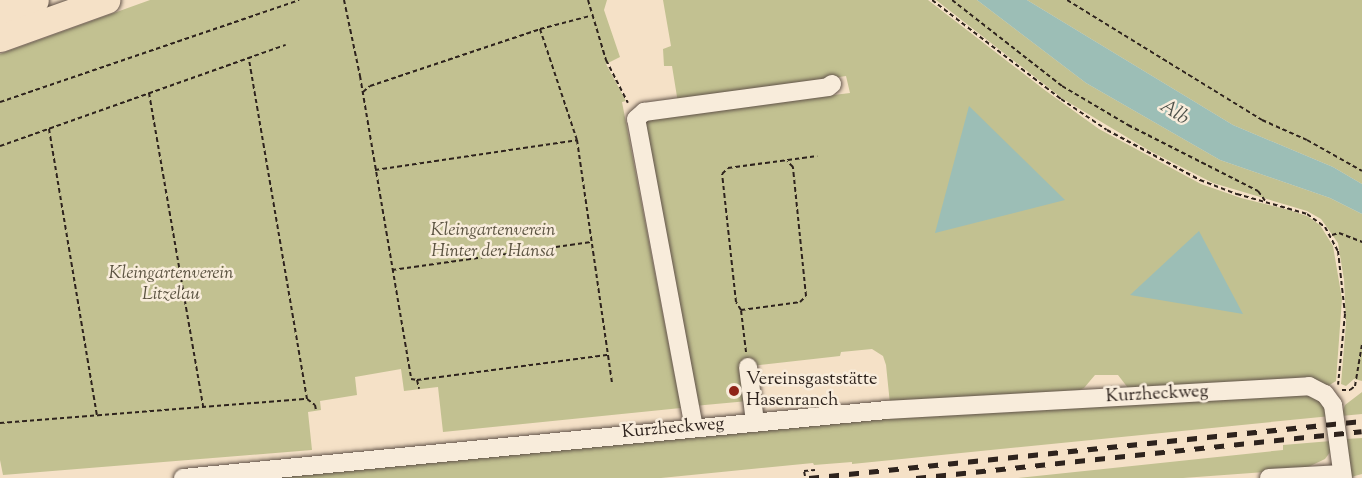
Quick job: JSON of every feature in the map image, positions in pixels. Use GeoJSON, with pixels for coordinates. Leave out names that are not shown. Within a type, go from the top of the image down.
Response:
{"type":"FeatureCollection","features":[{"type":"Feature","properties":{"kind":"highway"},"geometry":{"type":"LineString","coordinates":[[0,13],[35,0]]}},
{"type":"Feature","properties":{"kind":"highway"},"geometry":{"type":"LineString","coordinates":[[0,38],[106,0]]}},
{"type":"Feature","properties":{"kind":"street"},"geometry":{"type":"LineString","coordinates":[[694,428],[635,125],[636,119],[644,112],[828,87],[832,84]]}},
{"type":"Feature","properties":{"kind":"street"},"geometry":{"type":"LineString","coordinates":[[748,367],[755,422]]}},
{"type":"Feature","properties":{"kind":"street","name":"Kurzheckweg"},"geometry":{"type":"LineString","coordinates":[[183,478],[897,410],[1309,386],[1326,394],[1333,405],[1343,476]]}},
{"type":"Feature","properties":{"kind":"street"},"geometry":{"type":"LineString","coordinates":[[1269,478],[1343,476]]}},
{"type":"Feature","properties":{"kind":"path"},"geometry":{"type":"LineString","coordinates":[[0,102],[299,0]]}},
{"type":"Feature","properties":{"kind":"path"},"geometry":{"type":"LineString","coordinates":[[344,0],[363,92],[409,376],[417,381],[608,355]]}},
{"type":"Feature","properties":{"kind":"path"},"geometry":{"type":"LineString","coordinates":[[588,0],[590,16],[606,60],[629,105],[635,125]]}},
{"type":"Feature","properties":{"kind":"path"},"geometry":{"type":"LineString","coordinates":[[932,0],[1061,99],[1107,130],[1200,180],[1307,214],[1332,235],[1338,251],[1345,314],[1336,391],[1350,390],[1355,386],[1362,344]]}},
{"type":"Feature","properties":{"kind":"path"},"geometry":{"type":"LineString","coordinates":[[952,0],[1062,86],[1128,125],[1258,191],[1266,202]]}},
{"type":"Feature","properties":{"kind":"path"},"geometry":{"type":"LineString","coordinates":[[1067,0],[1262,120],[1307,140],[1362,171]]}},
{"type":"Feature","properties":{"kind":"path"},"geometry":{"type":"LineString","coordinates":[[363,92],[370,86],[540,29],[590,16]]}},
{"type":"Feature","properties":{"kind":"path"},"geometry":{"type":"LineString","coordinates":[[540,29],[577,140],[612,383]]}},
{"type":"Feature","properties":{"kind":"path"},"geometry":{"type":"LineString","coordinates":[[0,146],[286,45]]}},
{"type":"Feature","properties":{"kind":"path"},"geometry":{"type":"LineString","coordinates":[[249,58],[307,399]]}},
{"type":"Feature","properties":{"kind":"path"},"geometry":{"type":"LineString","coordinates":[[149,93],[204,408]]}},
{"type":"Feature","properties":{"kind":"path"},"geometry":{"type":"LineString","coordinates":[[49,128],[98,417]]}},
{"type":"Feature","properties":{"kind":"path"},"geometry":{"type":"LineString","coordinates":[[374,170],[577,140]]}},
{"type":"Feature","properties":{"kind":"path"},"geometry":{"type":"LineString","coordinates":[[748,367],[741,310],[736,302],[722,174],[729,168],[817,156]]}},
{"type":"Feature","properties":{"kind":"path"},"geometry":{"type":"LineString","coordinates":[[741,310],[800,302],[806,296],[794,167],[785,160]]}},
{"type":"Feature","properties":{"kind":"path"},"geometry":{"type":"LineString","coordinates":[[1332,235],[1339,233],[1362,242]]}},
{"type":"Feature","properties":{"kind":"path"},"geometry":{"type":"LineString","coordinates":[[391,270],[591,242]]}},
{"type":"Feature","properties":{"kind":"path"},"geometry":{"type":"LineString","coordinates":[[417,381],[419,389]]}},
{"type":"Feature","properties":{"kind":"path"},"geometry":{"type":"LineString","coordinates":[[0,423],[307,399],[315,405],[316,410]]}},
{"type":"Feature","properties":{"kind":"path"},"geometry":{"type":"LineString","coordinates":[[805,476],[804,471],[814,470]]}},
{"type":"Feature","properties":{"kind":"green space"},"geometry":{"type":"Polygon","coordinates":[[[150,0],[607,0],[604,10],[620,57],[606,64],[626,101],[622,102],[681,408],[443,432],[438,387],[404,391],[401,369],[355,377],[357,395],[320,401],[321,410],[308,412],[312,450],[3,475],[0,460],[0,54],[150,0]]]}},
{"type":"Feature","properties":{"kind":"green space"},"geometry":{"type":"Polygon","coordinates":[[[663,0],[928,0],[1099,129],[1201,184],[1241,198],[1307,216],[1320,225],[1333,246],[1342,299],[1336,381],[1328,386],[1128,388],[1118,375],[1095,375],[1084,388],[1075,392],[890,404],[886,365],[883,356],[872,349],[841,352],[840,356],[743,367],[748,401],[694,406],[644,118],[850,93],[846,76],[678,103],[672,66],[664,66],[663,49],[671,46],[663,0]]]}},
{"type":"Feature","properties":{"kind":"green space"},"geometry":{"type":"Polygon","coordinates":[[[936,0],[977,0],[1086,83],[1220,160],[1330,198],[1362,214],[1362,381],[1354,379],[1346,386],[1341,384],[1346,323],[1344,280],[1338,243],[1321,219],[1307,211],[1213,183],[1150,151],[1063,99],[936,0]]]}},
{"type":"Feature","properties":{"kind":"green space"},"geometry":{"type":"Polygon","coordinates":[[[1027,0],[1362,0],[1362,184],[1333,167],[1233,125],[1027,0]]]}},
{"type":"Feature","properties":{"kind":"green space"},"geometry":{"type":"Polygon","coordinates":[[[1362,392],[1362,414],[1341,416],[1345,405],[1362,392]]]}},
{"type":"Feature","properties":{"kind":"green space"},"geometry":{"type":"Polygon","coordinates":[[[1315,393],[1331,416],[852,464],[852,462],[814,465],[813,463],[661,478],[273,478],[694,435],[996,409],[1315,393]]]}},
{"type":"Feature","properties":{"kind":"green space"},"geometry":{"type":"Polygon","coordinates":[[[1362,438],[1362,474],[1351,477],[1346,439],[1362,438]]]}},
{"type":"Feature","properties":{"kind":"green space"},"geometry":{"type":"Polygon","coordinates":[[[1331,441],[1331,451],[1325,459],[1304,469],[1183,478],[1018,478],[1283,450],[1283,445],[1331,441]]]}},
{"type":"Feature","properties":{"kind":"water","name":"Alb"},"geometry":{"type":"Polygon","coordinates":[[[977,0],[1027,0],[1233,125],[1333,167],[1362,184],[1362,214],[1330,198],[1220,160],[1086,83],[977,0]]]}},
{"type":"Feature","properties":{"kind":"water"},"geometry":{"type":"Polygon","coordinates":[[[969,106],[1065,200],[935,233],[969,106]]]}},
{"type":"Feature","properties":{"kind":"water"},"geometry":{"type":"Polygon","coordinates":[[[1199,231],[1243,314],[1130,295],[1199,231]]]}},
{"type":"Feature","properties":{"kind":"railway"},"geometry":{"type":"LineString","coordinates":[[809,478],[1362,421]]}},
{"type":"Feature","properties":{"kind":"railway"},"geometry":{"type":"LineString","coordinates":[[916,478],[1362,431]]}},
{"type":"Feature","properties":{"kind":"place","name":"Vereinsgaststätte Hasenranch"},"geometry":{"type":"Point","coordinates":[734,391]}},
{"type":"Feature","properties":{"kind":"park label","name":"Kleingartenverein Hinter der Hansa"},"geometry":{"type":"Point","coordinates":[493,242]}},
{"type":"Feature","properties":{"kind":"park label","name":"Kleingartenverein Litzelau"},"geometry":{"type":"Point","coordinates":[171,285]}}]}
